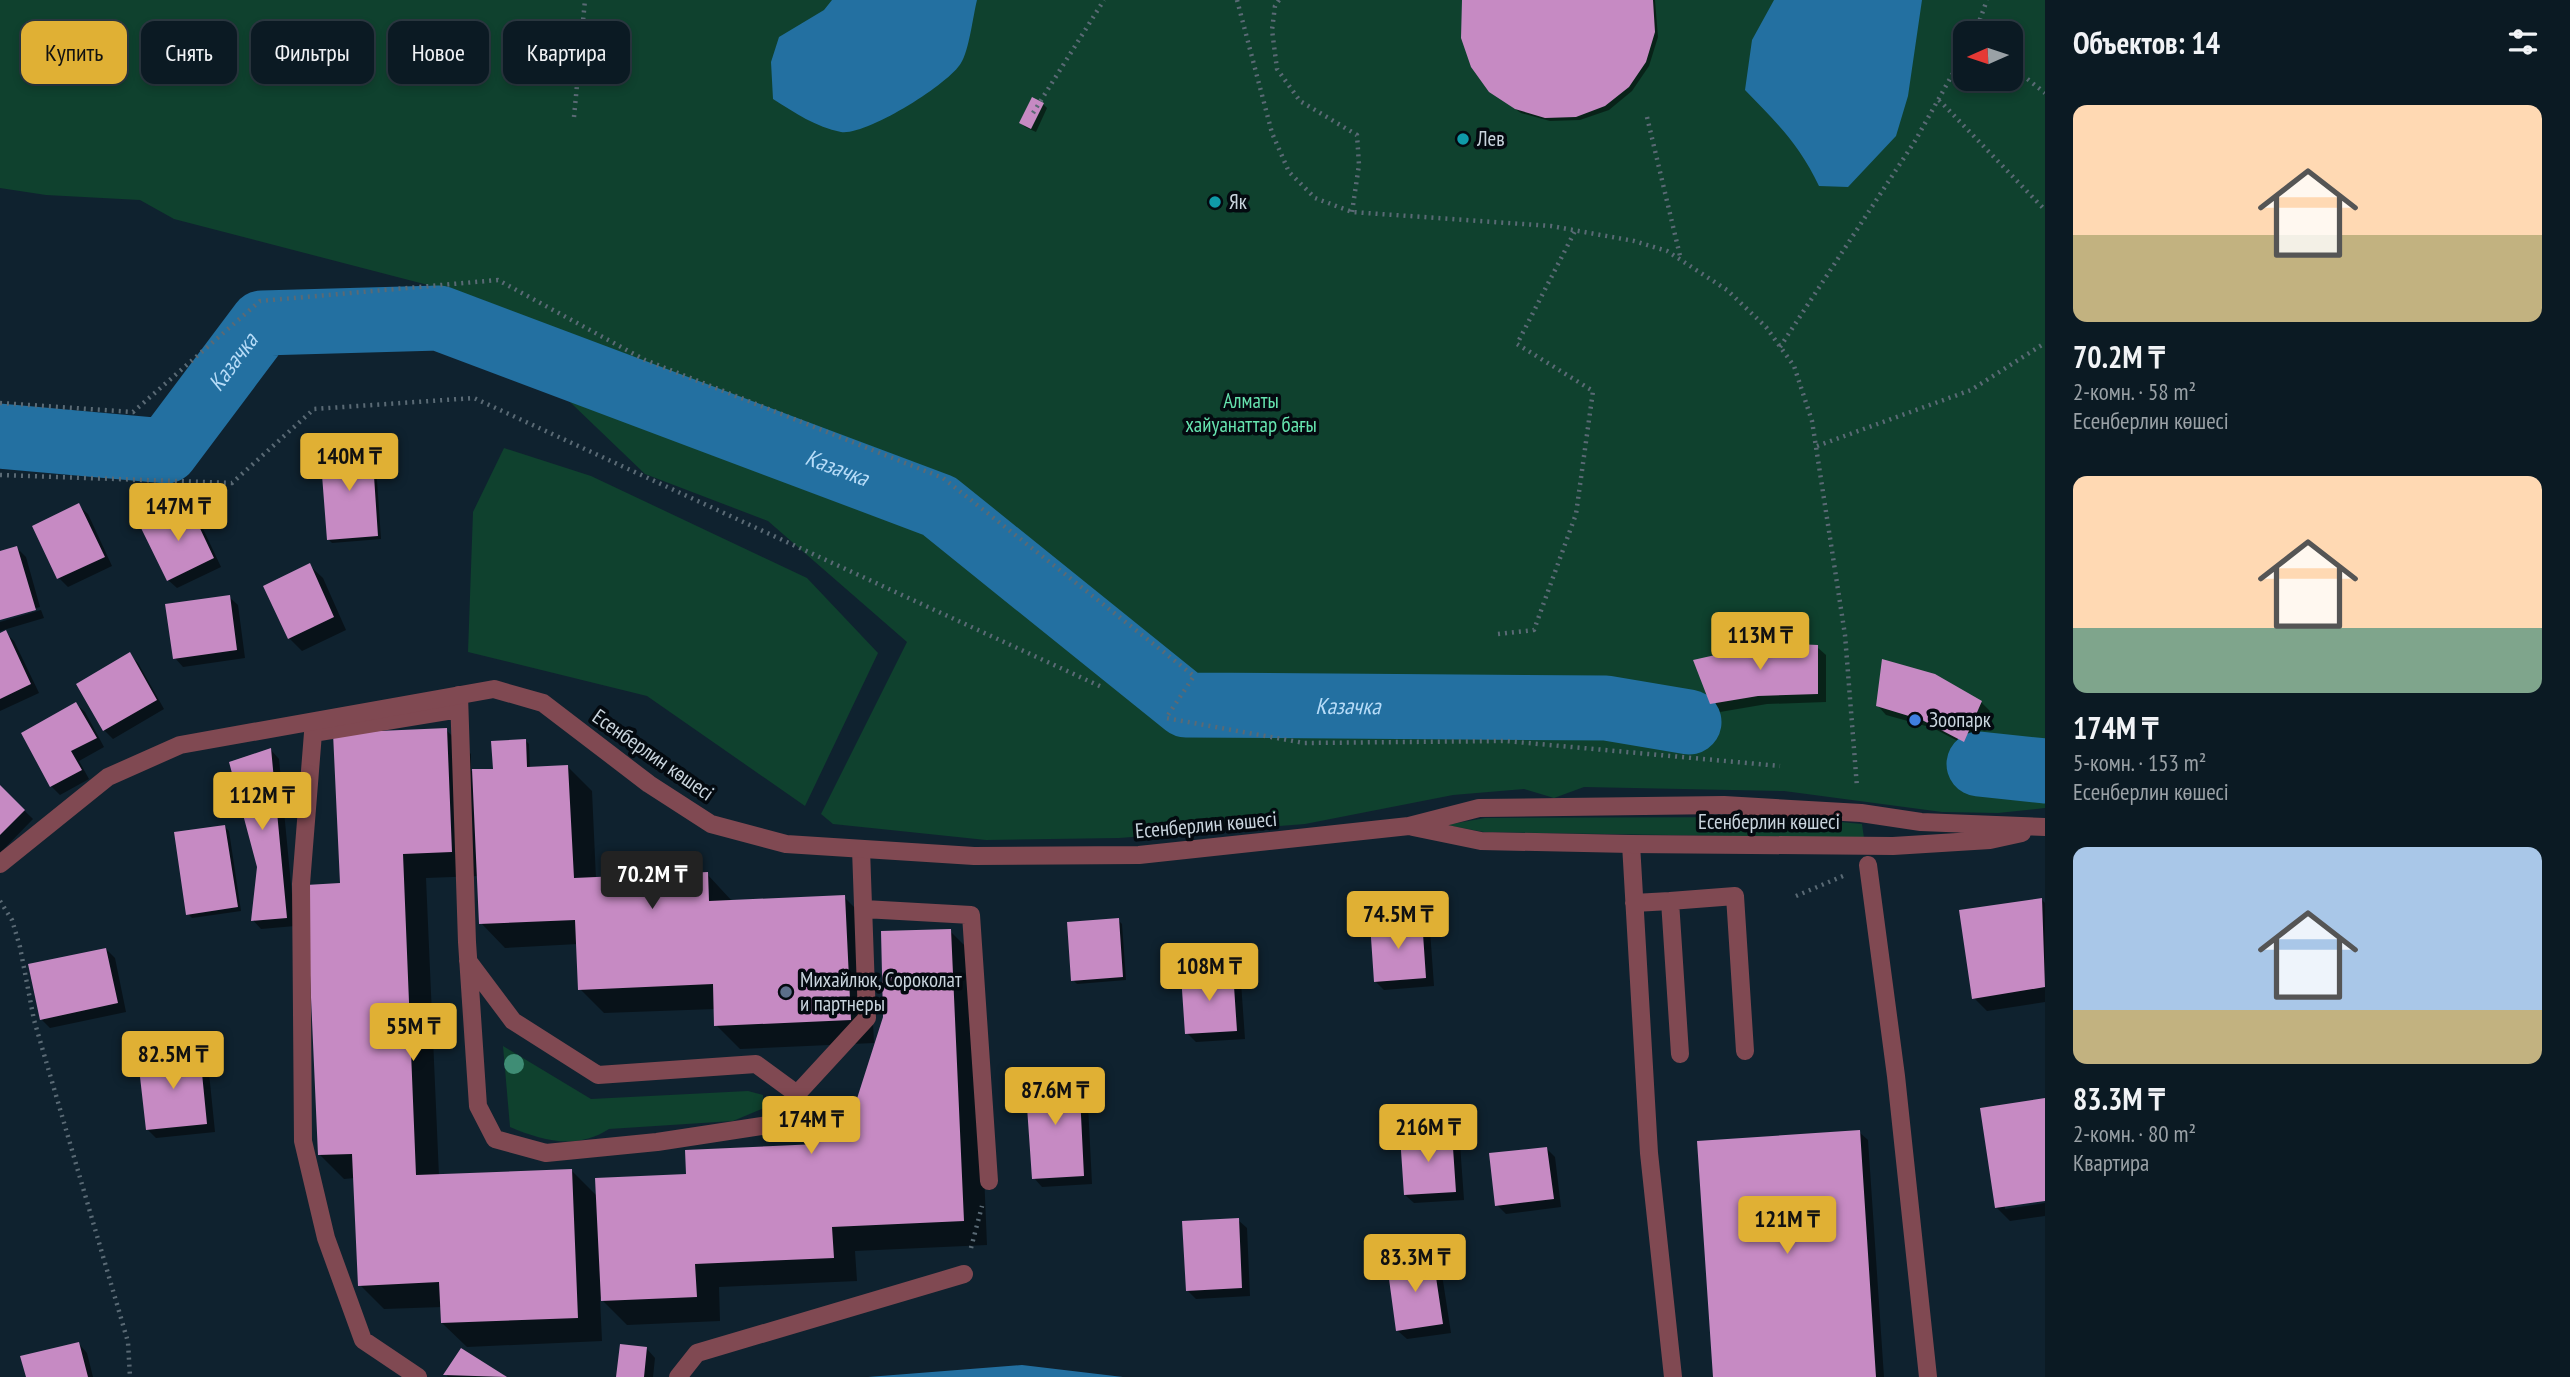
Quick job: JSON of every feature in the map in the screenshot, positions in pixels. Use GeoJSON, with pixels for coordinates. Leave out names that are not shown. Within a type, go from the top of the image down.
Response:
{"type":"FeatureCollection","features":[{"type":"Feature","properties":{"kind":"street","name":"Есенберлин көшесі"},"geometry":{"type":"LineString","coordinates":[[0,864],[108,777],[180,745],[459,702],[494,689],[543,703],[649,785],[711,824],[786,844],[974,856],[1139,855],[1409,826],[1479,808],[1724,805],[1861,813],[1921,822],[2045,827],[1990,841],[1893,846],[1481,841],[1409,826]]}},
{"type":"Feature","properties":{"kind":"street"},"geometry":{"type":"LineString","coordinates":[[418,1377],[363,1340],[326,1238],[303,1141],[301,884],[313,733],[459,702],[468,961],[478,1106],[495,1139],[546,1153],[670,1140],[774,1124],[797,1094],[867,1018],[861,849]]}},
{"type":"Feature","properties":{"kind":"street"},"geometry":{"type":"LineString","coordinates":[[1631,844],[1649,1153],[1673,1377]]}},
{"type":"Feature","properties":{"kind":"street"},"geometry":{"type":"LineString","coordinates":[[1868,866],[1896,1076],[1927,1377]]}},
{"type":"Feature","properties":{"kind":"street"},"geometry":{"type":"LineString","coordinates":[[1634,902],[1735,896],[1745,1051]]}},
{"type":"Feature","properties":{"kind":"street"},"geometry":{"type":"LineString","coordinates":[[1670,901],[1680,1054]]}},
{"type":"Feature","properties":{"kind":"street"},"geometry":{"type":"LineString","coordinates":[[864,909],[971,915],[989,1181]]}},
{"type":"Feature","properties":{"kind":"street"},"geometry":{"type":"LineString","coordinates":[[468,961],[513,1021],[598,1075],[755,1064],[797,1094]]}},
{"type":"Feature","properties":{"kind":"street"},"geometry":{"type":"LineString","coordinates":[[678,1377],[697,1353],[964,1274]]}},
{"type":"Feature","properties":{"kind":"path"},"geometry":{"type":"LineString","coordinates":[[574,117],[585,0]]}},
{"type":"Feature","properties":{"kind":"path"},"geometry":{"type":"LineString","coordinates":[[1033,113],[1104,0]]}},
{"type":"Feature","properties":{"kind":"path"},"geometry":{"type":"LineString","coordinates":[[1237,0],[1272,133],[1289,172],[1315,198],[1352,212],[1551,226],[1634,241],[1667,251],[1681,260],[1727,290],[1766,327],[1794,366],[1812,421],[1845,635],[1858,795]]}},
{"type":"Feature","properties":{"kind":"path"},"geometry":{"type":"LineString","coordinates":[[1279,0],[1275,6],[1272,30],[1277,69],[1300,101],[1357,135],[1359,165],[1352,212]]}},
{"type":"Feature","properties":{"kind":"path"},"geometry":{"type":"LineString","coordinates":[[1979,21],[1987,0]]}},
{"type":"Feature","properties":{"kind":"path"},"geometry":{"type":"LineString","coordinates":[[1780,347],[1953,73]]}},
{"type":"Feature","properties":{"kind":"path"},"geometry":{"type":"LineString","coordinates":[[2023,76],[2045,93]]}},
{"type":"Feature","properties":{"kind":"path"},"geometry":{"type":"LineString","coordinates":[[1938,99],[2045,210]]}},
{"type":"Feature","properties":{"kind":"path"},"geometry":{"type":"LineString","coordinates":[[1647,117],[1681,260]]}},
{"type":"Feature","properties":{"kind":"path"},"geometry":{"type":"LineString","coordinates":[[1498,634],[1534,630],[1576,514],[1593,391],[1517,344],[1575,231]]}},
{"type":"Feature","properties":{"kind":"path"},"geometry":{"type":"LineString","coordinates":[[0,403],[133,412],[260,301],[498,280],[645,360],[943,478],[1194,676],[1167,718],[1304,743],[1506,741],[1780,766]]}},
{"type":"Feature","properties":{"kind":"path"},"geometry":{"type":"LineString","coordinates":[[1816,446],[1970,390],[2045,343]]}},
{"type":"Feature","properties":{"kind":"path"},"geometry":{"type":"LineString","coordinates":[[0,475],[232,482],[314,409],[474,398],[1104,688]]}},
{"type":"Feature","properties":{"kind":"path"},"geometry":{"type":"LineString","coordinates":[[1796,896],[1868,866]]}},
{"type":"Feature","properties":{"kind":"path"},"geometry":{"type":"LineString","coordinates":[[0,901],[12,920],[20,947],[34,1020],[128,1342],[130,1377]]}},
{"type":"Feature","properties":{"kind":"path"},"geometry":{"type":"LineString","coordinates":[[964,1274],[989,1181]]}},
{"type":"Feature","properties":{"kind":"green space","name":"Алматы хайуанаттар бағы"},"geometry":{"type":"Polygon","coordinates":[[[0,0],[2045,0],[2045,808],[1998,813],[1942,812],[1784,791],[1584,787],[1554,798],[1524,789],[1453,795],[1305,824],[1119,838],[986,840],[833,824],[821,814],[907,642],[768,521],[645,474],[522,356],[510,313],[478,298],[174,219],[140,200],[46,195],[0,188],[0,0]]]}},
{"type":"Feature","properties":{"kind":"green space"},"geometry":{"type":"Polygon","coordinates":[[[504,448],[591,476],[807,578],[878,653],[805,806],[647,696],[468,652],[473,512],[504,448]]]}},
{"type":"Feature","properties":{"kind":"green space"},"geometry":{"type":"Polygon","coordinates":[[[1787,817],[1862,824],[1864,838],[1484,832],[1446,825],[1485,818],[1787,817]]]}},
{"type":"Feature","properties":{"kind":"green space"},"geometry":{"type":"Polygon","coordinates":[[[503,1046],[591,1099],[748,1091],[763,1095],[764,1108],[733,1121],[609,1129],[585,1140],[547,1139],[510,1127],[503,1046]]]}},
{"type":"Feature","properties":{"kind":"water"},"geometry":{"type":"Polygon","coordinates":[[[832,0],[977,0],[966,50],[961,63],[953,72],[906,107],[869,126],[841,132],[814,123],[773,99],[771,62],[779,37],[824,10],[832,0]]]}},
{"type":"Feature","properties":{"kind":"water"},"geometry":{"type":"Polygon","coordinates":[[[1774,0],[1922,0],[1908,96],[1896,136],[1848,187],[1819,186],[1795,146],[1745,90],[1752,40],[1774,0]]]}},
{"type":"Feature","properties":{"kind":"water"},"geometry":{"type":"Polygon","coordinates":[[[1022,1365],[1123,1377],[868,1377],[1022,1365]]]}},
{"type":"Feature","properties":{"kind":"building"},"geometry":{"type":"Polygon","coordinates":[[[1462,0],[1653,0],[1655,32],[1646,62],[1629,87],[1605,106],[1576,117],[1545,118],[1515,109],[1489,92],[1471,67],[1461,38],[1462,0]]]}},
{"type":"Feature","properties":{"kind":"building"},"geometry":{"type":"Polygon","coordinates":[[[1032,97],[1044,103],[1031,129],[1019,123],[1032,97]]]}},
{"type":"Feature","properties":{"kind":"building"},"geometry":{"type":"Polygon","coordinates":[[[372,446],[378,536],[327,540],[320,449],[372,446]]]}},
{"type":"Feature","properties":{"kind":"building"},"geometry":{"type":"Polygon","coordinates":[[[79,503],[105,557],[57,579],[32,526],[79,503]]]}},
{"type":"Feature","properties":{"kind":"building"},"geometry":{"type":"Polygon","coordinates":[[[189,505],[214,558],[167,581],[141,528],[189,505]]]}},
{"type":"Feature","properties":{"kind":"building"},"geometry":{"type":"Polygon","coordinates":[[[17,546],[36,610],[0,620],[0,551],[17,546]]]}},
{"type":"Feature","properties":{"kind":"building"},"geometry":{"type":"Polygon","coordinates":[[[310,563],[334,617],[288,639],[263,586],[310,563]]]}},
{"type":"Feature","properties":{"kind":"building"},"geometry":{"type":"Polygon","coordinates":[[[230,595],[237,650],[173,659],[165,604],[230,595]]]}},
{"type":"Feature","properties":{"kind":"building"},"geometry":{"type":"Polygon","coordinates":[[[6,630],[31,684],[0,699],[0,633],[6,630]]]}},
{"type":"Feature","properties":{"kind":"building"},"geometry":{"type":"Polygon","coordinates":[[[1769,643],[1818,645],[1818,694],[1758,696],[1710,704],[1693,660],[1769,643]]]}},
{"type":"Feature","properties":{"kind":"building"},"geometry":{"type":"Polygon","coordinates":[[[130,652],[157,700],[103,731],[76,684],[130,652]]]}},
{"type":"Feature","properties":{"kind":"building"},"geometry":{"type":"Polygon","coordinates":[[[1882,659],[1935,674],[1982,701],[1964,742],[1922,720],[1876,706],[1882,659]]]}},
{"type":"Feature","properties":{"kind":"building"},"geometry":{"type":"Polygon","coordinates":[[[76,702],[97,738],[71,751],[82,770],[50,787],[21,733],[76,702]]]}},
{"type":"Feature","properties":{"kind":"building"},"geometry":{"type":"Polygon","coordinates":[[[447,728],[452,852],[403,854],[416,1175],[572,1169],[578,1318],[441,1323],[439,1282],[358,1286],[352,1154],[318,1155],[306,885],[340,883],[333,733],[447,728]]]}},
{"type":"Feature","properties":{"kind":"building"},"geometry":{"type":"Polygon","coordinates":[[[526,739],[527,767],[568,765],[574,878],[708,872],[709,901],[845,895],[851,1020],[714,1026],[713,984],[578,990],[575,920],[479,924],[472,769],[493,769],[491,741],[526,739]]]}},
{"type":"Feature","properties":{"kind":"building"},"geometry":{"type":"Polygon","coordinates":[[[271,748],[287,918],[251,921],[257,867],[229,762],[271,748]]]}},
{"type":"Feature","properties":{"kind":"building"},"geometry":{"type":"Polygon","coordinates":[[[0,785],[25,810],[0,835],[0,785]]]}},
{"type":"Feature","properties":{"kind":"building"},"geometry":{"type":"Polygon","coordinates":[[[225,825],[238,907],[186,915],[174,832],[225,825]]]}},
{"type":"Feature","properties":{"kind":"building"},"geometry":{"type":"Polygon","coordinates":[[[2042,898],[2045,987],[1972,999],[1959,910],[2042,898]]]}},
{"type":"Feature","properties":{"kind":"building"},"geometry":{"type":"Polygon","coordinates":[[[1119,918],[1123,977],[1071,981],[1067,922],[1119,918]]]}},
{"type":"Feature","properties":{"kind":"building"},"geometry":{"type":"Polygon","coordinates":[[[1422,919],[1426,978],[1374,982],[1370,923],[1422,919]]]}},
{"type":"Feature","properties":{"kind":"building"},"geometry":{"type":"Polygon","coordinates":[[[951,929],[964,1221],[832,1227],[834,1258],[695,1264],[697,1297],[601,1301],[595,1178],[686,1174],[685,1150],[817,1144],[816,1110],[854,1108],[883,1017],[881,931],[951,929]]]}},
{"type":"Feature","properties":{"kind":"building"},"geometry":{"type":"Polygon","coordinates":[[[106,948],[118,1003],[40,1020],[28,964],[106,948]]]}},
{"type":"Feature","properties":{"kind":"building"},"geometry":{"type":"Polygon","coordinates":[[[1233,971],[1237,1031],[1185,1034],[1181,975],[1233,971]]]}},
{"type":"Feature","properties":{"kind":"building"},"geometry":{"type":"Polygon","coordinates":[[[200,1053],[207,1124],[146,1130],[138,1059],[200,1053]]]}},
{"type":"Feature","properties":{"kind":"building"},"geometry":{"type":"Polygon","coordinates":[[[1079,1075],[1084,1176],[1032,1179],[1025,1078],[1079,1075]]]}},
{"type":"Feature","properties":{"kind":"building"},"geometry":{"type":"Polygon","coordinates":[[[2045,1098],[2045,1201],[1995,1208],[1980,1108],[2045,1098]]]}},
{"type":"Feature","properties":{"kind":"building"},"geometry":{"type":"Polygon","coordinates":[[[1860,1130],[1876,1377],[1713,1377],[1697,1141],[1860,1130]]]}},
{"type":"Feature","properties":{"kind":"building"},"geometry":{"type":"Polygon","coordinates":[[[1452,1133],[1456,1192],[1404,1195],[1400,1136],[1452,1133]]]}},
{"type":"Feature","properties":{"kind":"building"},"geometry":{"type":"Polygon","coordinates":[[[1547,1147],[1554,1199],[1495,1206],[1489,1153],[1547,1147]]]}},
{"type":"Feature","properties":{"kind":"building"},"geometry":{"type":"Polygon","coordinates":[[[1239,1218],[1242,1288],[1186,1291],[1182,1221],[1239,1218]]]}},
{"type":"Feature","properties":{"kind":"building"},"geometry":{"type":"Polygon","coordinates":[[[1433,1257],[1443,1324],[1396,1331],[1387,1264],[1433,1257]]]}},
{"type":"Feature","properties":{"kind":"building"},"geometry":{"type":"Polygon","coordinates":[[[79,1342],[88,1377],[26,1377],[20,1356],[79,1342]]]}},
{"type":"Feature","properties":{"kind":"building"},"geometry":{"type":"Polygon","coordinates":[[[620,1344],[647,1347],[644,1377],[616,1377],[620,1344]]]}},
{"type":"Feature","properties":{"kind":"building"},"geometry":{"type":"Polygon","coordinates":[[[461,1348],[507,1377],[443,1375],[461,1348]]]}},
{"type":"Feature","properties":{"kind":"waterway","name":"Казачка"},"geometry":{"type":"LineString","coordinates":[[0,436],[166,451],[262,323],[439,318],[939,506],[1186,705],[1606,708],[1689,722]]}},
{"type":"Feature","properties":{"kind":"waterway","name":"Казачка"},"geometry":{"type":"LineString","coordinates":[[1979,764],[2045,771]]}},
{"type":"Feature","properties":{"kind":"place","name":"Лев"},"geometry":{"type":"Point","coordinates":[1463,139]}},
{"type":"Feature","properties":{"kind":"place","name":"Як"},"geometry":{"type":"Point","coordinates":[1215,202]}},
{"type":"Feature","properties":{"kind":"place","name":"Зоопарк"},"geometry":{"type":"Point","coordinates":[1915,720]}},
{"type":"Feature","properties":{"kind":"place","name":"Михайлюк, Сороколат и партнеры"},"geometry":{"type":"Point","coordinates":[786,992]}}]}
